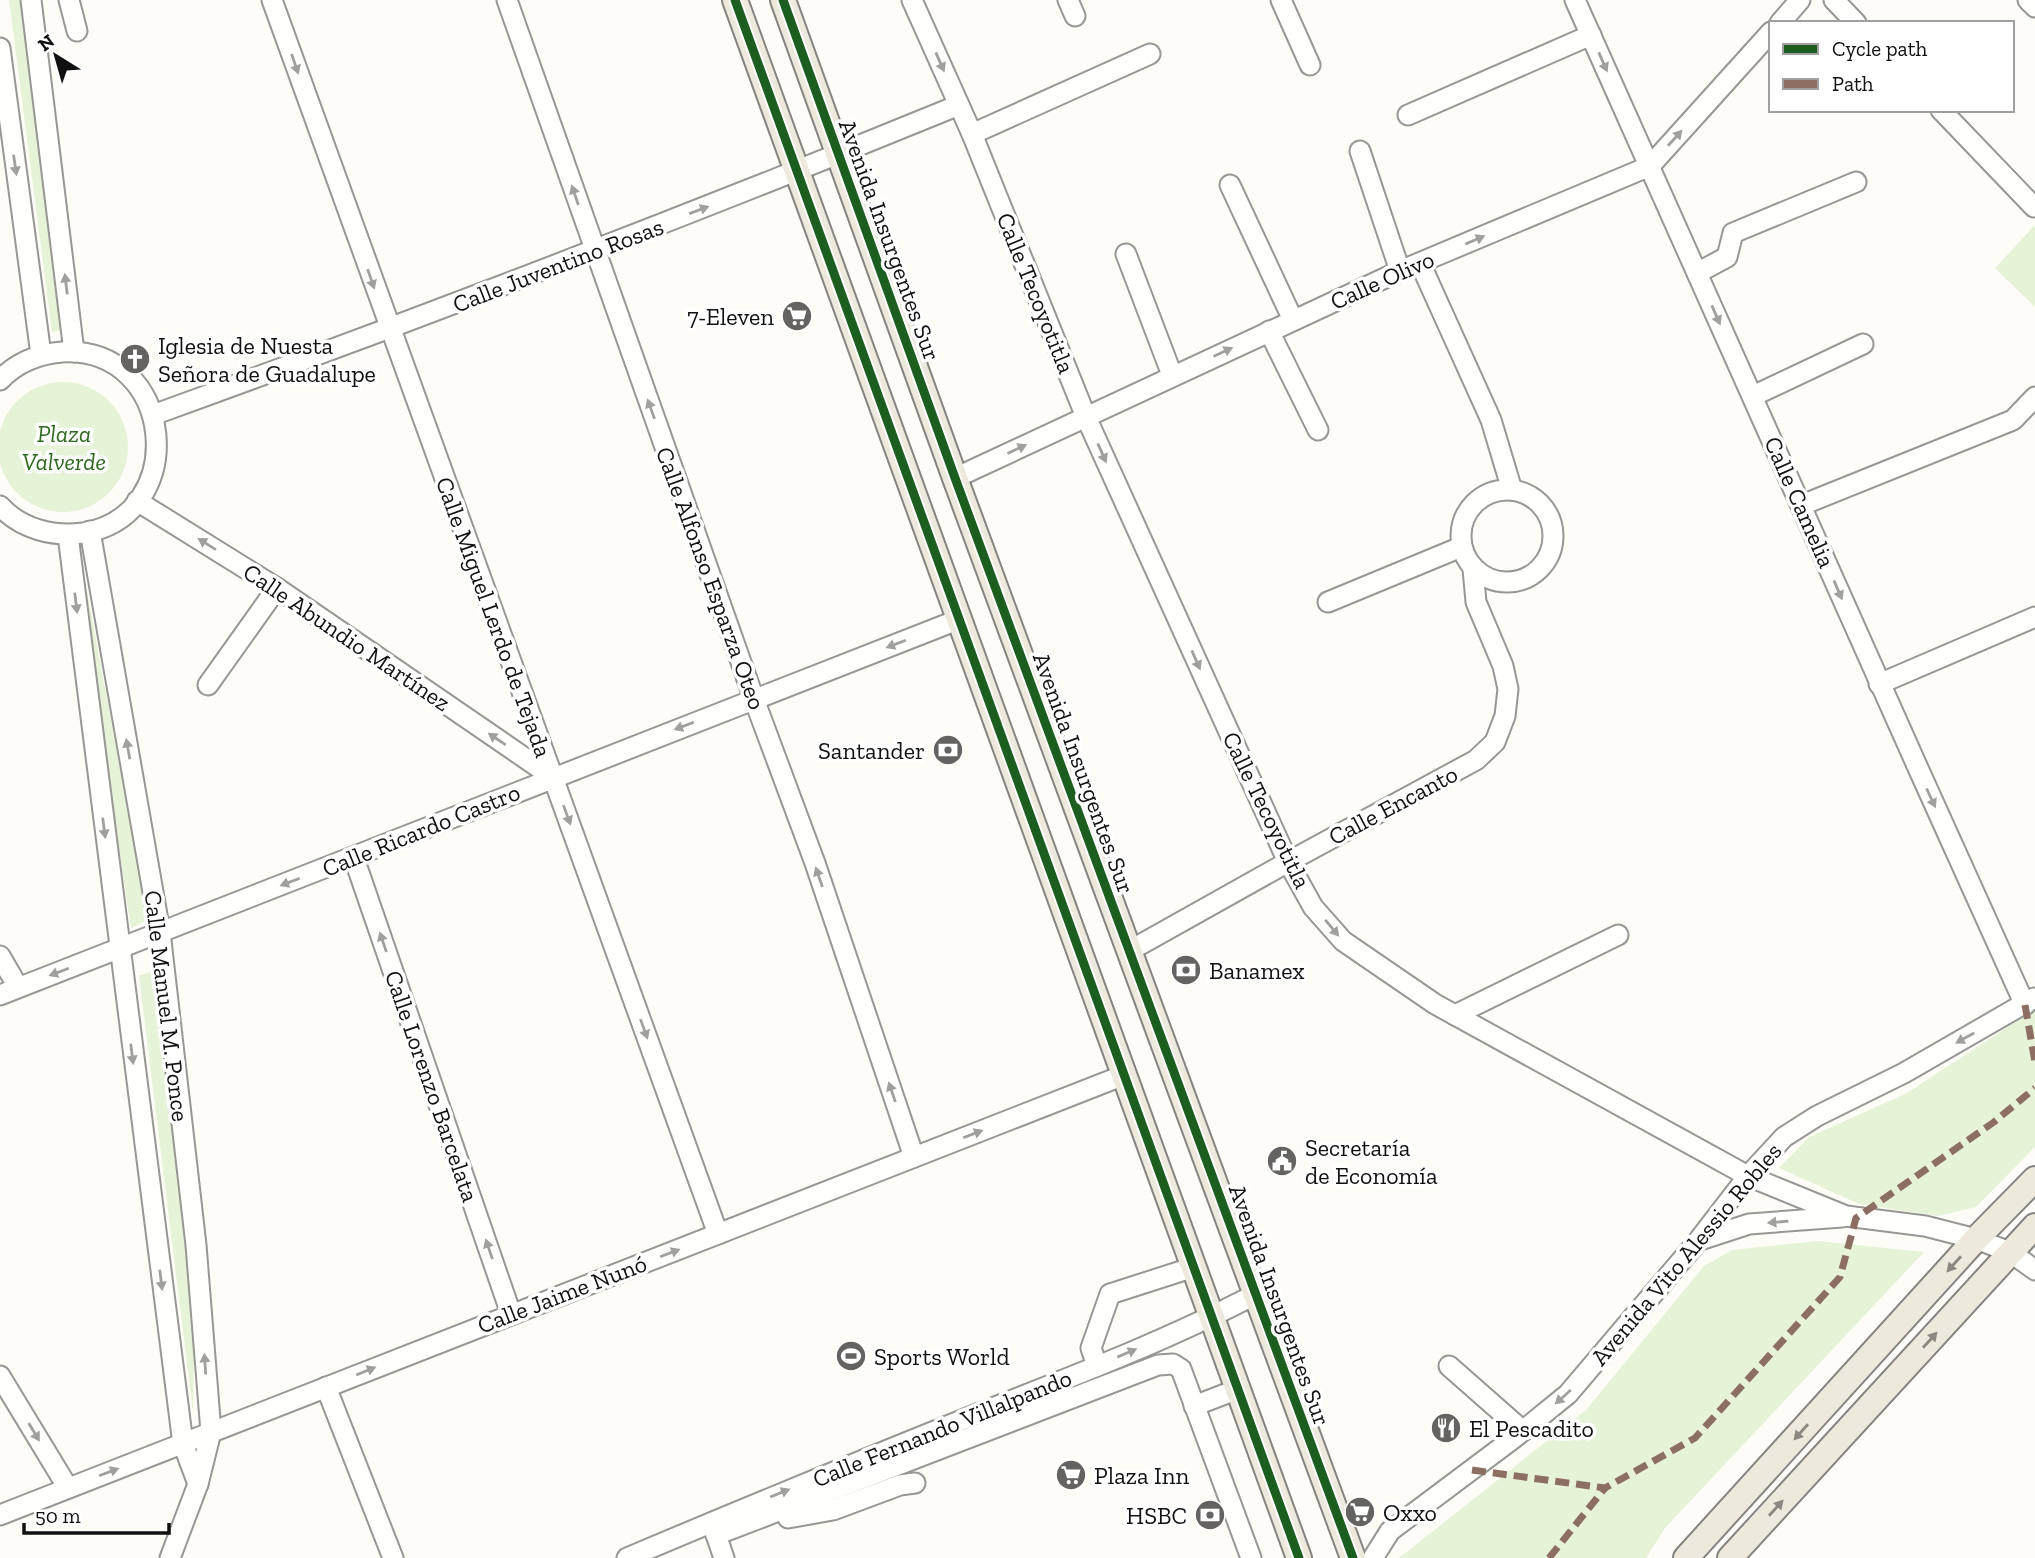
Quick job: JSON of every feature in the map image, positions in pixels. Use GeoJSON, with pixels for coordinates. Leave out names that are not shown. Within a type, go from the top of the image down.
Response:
{"type":"FeatureCollection","features":[{"type":"Feature","properties":{"kind":"main road"},"geometry":{"type":"LineString","coordinates":[[735,0],[1299,1558]]}},
{"type":"Feature","properties":{"kind":"main road","name":"Avenida Insurgentes Sur"},"geometry":{"type":"LineString","coordinates":[[783,0],[955,478],[1353,1558]]}},
{"type":"Feature","properties":{"kind":"main road"},"geometry":{"type":"LineString","coordinates":[[1686,1558],[2035,1179]]}},
{"type":"Feature","properties":{"kind":"main road"},"geometry":{"type":"LineString","coordinates":[[1730,1558],[2035,1226]]}},
{"type":"Feature","properties":{"kind":"street"},"geometry":{"type":"LineString","coordinates":[[31,0],[74,352]]}},
{"type":"Feature","properties":{"kind":"street"},"geometry":{"type":"LineString","coordinates":[[69,0],[77,31]]}},
{"type":"Feature","properties":{"kind":"street","name":"Calle Miguel Lerdo de Tejada"},"geometry":{"type":"LineString","coordinates":[[272,0],[388,330],[554,778],[718,1234]]}},
{"type":"Feature","properties":{"kind":"street","name":"Calle Alfonso Esparza Oteo"},"geometry":{"type":"LineString","coordinates":[[507,0],[594,251],[815,863],[914,1157]]}},
{"type":"Feature","properties":{"kind":"street","name":"Calle Tecoyotitla"},"geometry":{"type":"LineString","coordinates":[[912,0],[972,134],[1086,417],[1288,862],[1313,907],[1343,941],[1455,1015],[1748,1176],[1846,1216],[1925,1226],[1976,1240],[2010,1252],[2035,1270]]}},
{"type":"Feature","properties":{"kind":"street"},"geometry":{"type":"LineString","coordinates":[[1281,0],[1310,65]]}},
{"type":"Feature","properties":{"kind":"street","name":"Calle Camelia"},"geometry":{"type":"LineString","coordinates":[[1575,0],[1802,505],[1879,684],[2030,1001]]}},
{"type":"Feature","properties":{"kind":"street"},"geometry":{"type":"LineString","coordinates":[[1782,21],[1800,0]]}},
{"type":"Feature","properties":{"kind":"street"},"geometry":{"type":"LineString","coordinates":[[1834,0],[1854,21]]}},
{"type":"Feature","properties":{"kind":"street"},"geometry":{"type":"LineString","coordinates":[[2028,0],[2035,7]]}},
{"type":"Feature","properties":{"kind":"street"},"geometry":{"type":"LineString","coordinates":[[1408,115],[1591,35]]}},
{"type":"Feature","properties":{"kind":"street","name":"Calle Olivo"},"geometry":{"type":"LineString","coordinates":[[955,478],[1400,271],[1650,166],[1769,35]]}},
{"type":"Feature","properties":{"kind":"street"},"geometry":{"type":"LineString","coordinates":[[0,48],[41,355]]}},
{"type":"Feature","properties":{"kind":"street"},"geometry":{"type":"LineString","coordinates":[[972,134],[1150,54]]}},
{"type":"Feature","properties":{"kind":"street","name":"Calle Juventino Rosas"},"geometry":{"type":"LineString","coordinates":[[153,415],[388,330],[594,251],[959,105]]}},
{"type":"Feature","properties":{"kind":"street"},"geometry":{"type":"LineString","coordinates":[[1943,112],[2034,206]]}},
{"type":"Feature","properties":{"kind":"street"},"geometry":{"type":"LineString","coordinates":[[1360,151],[1400,271]]}},
{"type":"Feature","properties":{"kind":"street"},"geometry":{"type":"LineString","coordinates":[[1697,273],[1727,257],[1733,233],[1856,182]]}},
{"type":"Feature","properties":{"kind":"street"},"geometry":{"type":"LineString","coordinates":[[1230,185],[1293,320]]}},
{"type":"Feature","properties":{"kind":"street"},"geometry":{"type":"LineString","coordinates":[[1126,254],[1172,375]]}},
{"type":"Feature","properties":{"kind":"street"},"geometry":{"type":"LineString","coordinates":[[1420,263],[1492,420],[1512,489]]}},
{"type":"Feature","properties":{"kind":"street"},"geometry":{"type":"LineString","coordinates":[[1269,331],[1318,430]]}},
{"type":"Feature","properties":{"kind":"street"},"geometry":{"type":"LineString","coordinates":[[1753,396],[1863,344]]}},
{"type":"Feature","properties":{"kind":"street"},"geometry":{"type":"LineString","coordinates":[[0,380],[20,364],[41,355],[74,352],[97,356],[118,368],[140,388],[153,415],[158,435],[156,462],[146,488],[124,514],[108,525],[68,535],[37,530],[9,516],[0,506]]}},
{"type":"Feature","properties":{"kind":"street"},"geometry":{"type":"LineString","coordinates":[[1802,505],[2013,420],[2035,397]]}},
{"type":"Feature","properties":{"kind":"street"},"geometry":{"type":"LineString","coordinates":[[1512,489],[1526,493],[1539,502],[1548,514],[1553,528],[1553,543],[1548,557],[1539,569],[1527,578],[1513,582],[1498,581],[1483,576],[1466,559],[1461,547],[1462,522],[1476,501],[1499,490],[1512,489]]}},
{"type":"Feature","properties":{"kind":"street","name":"Calle Abundio Martínez"},"geometry":{"type":"LineString","coordinates":[[137,500],[277,587],[554,778]]}},
{"type":"Feature","properties":{"kind":"street","name":"Calle Manuel M. Ponce"},"geometry":{"type":"LineString","coordinates":[[90,531],[160,932],[196,1245],[211,1432],[198,1484],[170,1558]]}},
{"type":"Feature","properties":{"kind":"street","name":"Calle Manuel M. Ponce"},"geometry":{"type":"LineString","coordinates":[[68,535],[118,949],[183,1444],[198,1484]]}},
{"type":"Feature","properties":{"kind":"street"},"geometry":{"type":"LineString","coordinates":[[1328,603],[1461,547]]}},
{"type":"Feature","properties":{"kind":"street","name":"Calle Encanto"},"geometry":{"type":"LineString","coordinates":[[1129,951],[1476,760],[1495,742],[1505,716],[1507,689],[1503,666],[1476,602],[1474,569]]}},
{"type":"Feature","properties":{"kind":"street"},"geometry":{"type":"LineString","coordinates":[[208,685],[277,587]]}},
{"type":"Feature","properties":{"kind":"street"},"geometry":{"type":"LineString","coordinates":[[1879,684],[2035,617]]}},
{"type":"Feature","properties":{"kind":"street","name":"Calle Ricardo Castro"},"geometry":{"type":"LineString","coordinates":[[0,995],[960,619]]}},
{"type":"Feature","properties":{"kind":"street","name":"Calle Lorenzo Barcelata"},"geometry":{"type":"LineString","coordinates":[[354,858],[511,1314]]}},
{"type":"Feature","properties":{"kind":"street"},"geometry":{"type":"LineString","coordinates":[[1455,1015],[1618,935]]}},
{"type":"Feature","properties":{"kind":"street"},"geometry":{"type":"LineString","coordinates":[[0,957],[19,987]]}},
{"type":"Feature","properties":{"kind":"street","name":"Avenida Vito Alessio Robles"},"geometry":{"type":"LineString","coordinates":[[1373,1558],[1390,1531],[1568,1394],[1698,1241],[1748,1176],[1784,1138],[1816,1116],[1904,1073],[2030,1001]]}},
{"type":"Feature","properties":{"kind":"street","name":"Calle Jaime Nunó"},"geometry":{"type":"LineString","coordinates":[[0,1515],[1124,1074]]}},
{"type":"Feature","properties":{"kind":"street"},"geometry":{"type":"LineString","coordinates":[[1698,1241],[1749,1224],[1846,1216]]}},
{"type":"Feature","properties":{"kind":"street"},"geometry":{"type":"LineString","coordinates":[[1097,1366],[1091,1348],[1110,1294],[1194,1267]]}},
{"type":"Feature","properties":{"kind":"street","name":"Calle Fernando Villalpando"},"geometry":{"type":"LineString","coordinates":[[627,1558],[719,1529],[1212,1317],[1256,1294]]}},
{"type":"Feature","properties":{"kind":"street"},"geometry":{"type":"LineString","coordinates":[[719,1529],[1158,1365],[1172,1364],[1181,1369],[1251,1558]]}},
{"type":"Feature","properties":{"kind":"street"},"geometry":{"type":"LineString","coordinates":[[1447,1369],[1518,1435]]}},
{"type":"Feature","properties":{"kind":"street"},"geometry":{"type":"LineString","coordinates":[[0,1376],[68,1488]]}},
{"type":"Feature","properties":{"kind":"street"},"geometry":{"type":"LineString","coordinates":[[326,1387],[393,1558]]}},
{"type":"Feature","properties":{"kind":"street"},"geometry":{"type":"LineString","coordinates":[[1194,1406],[1238,1389]]}},
{"type":"Feature","properties":{"kind":"street"},"geometry":{"type":"LineString","coordinates":[[719,1529],[741,1532],[796,1515],[833,1510],[900,1485],[915,1483]]}},
{"type":"Feature","properties":{"kind":"street"},"geometry":{"type":"LineString","coordinates":[[719,1529],[724,1558]]}},
{"type":"Feature","properties":{"kind":"green space"},"geometry":{"type":"Polygon","coordinates":[[[9,0],[23,0],[61,330],[52,332],[9,0]]]}},
{"type":"Feature","properties":{"kind":"green space"},"geometry":{"type":"Polygon","coordinates":[[[2035,225],[2035,307],[1995,268],[2035,225]]]}},
{"type":"Feature","properties":{"kind":"green space","name":"Plaza Valverde"},"geometry":{"type":"Polygon","coordinates":[[[63,382],[88,387],[109,401],[123,422],[128,447],[123,472],[109,493],[88,507],[63,512],[38,507],[17,493],[3,472],[-1,440],[3,422],[17,401],[38,387],[63,382]]]}},
{"type":"Feature","properties":{"kind":"green space"},"geometry":{"type":"Polygon","coordinates":[[[76,564],[82,564],[148,920],[131,928],[76,564]]]}},
{"type":"Feature","properties":{"kind":"green space"},"geometry":{"type":"Polygon","coordinates":[[[158,969],[194,1343],[193,1412],[139,976],[158,969]]]}},
{"type":"Feature","properties":{"kind":"green space"},"geometry":{"type":"Polygon","coordinates":[[[2035,1009],[2035,1147],[1976,1207],[1938,1216],[1859,1204],[1779,1168],[1809,1137],[1907,1093],[2035,1009]]]}},
{"type":"Feature","properties":{"kind":"green space"},"geometry":{"type":"Polygon","coordinates":[[[1818,1241],[1924,1252],[1665,1528],[1646,1558],[1399,1558],[1586,1410],[1704,1266],[1732,1250],[1818,1241]]]}},
{"type":"Feature","properties":{"kind":"marked path"},"geometry":{"type":"LineString","coordinates":[[2025,1005],[2035,1062]]}},
{"type":"Feature","properties":{"kind":"marked path"},"geometry":{"type":"LineString","coordinates":[[1472,1470],[1605,1488],[1695,1438],[1840,1277],[1856,1218],[1994,1122],[2035,1088]]}},
{"type":"Feature","properties":{"kind":"marked path"},"geometry":{"type":"LineString","coordinates":[[1549,1558],[1605,1488]]}},
{"type":"Feature","properties":{"kind":"cycle path"},"geometry":{"type":"LineString","coordinates":[[735,0],[1299,1558]]}},
{"type":"Feature","properties":{"kind":"cycle path"},"geometry":{"type":"LineString","coordinates":[[783,0],[955,478],[1353,1558]]}},
{"type":"Feature","properties":{"kind":"place","name":"7-Eleven"},"geometry":{"type":"Point","coordinates":[797,316]}},
{"type":"Feature","properties":{"kind":"place","name":"Iglesia de Nuesta Señora de Guadalupe"},"geometry":{"type":"Point","coordinates":[135,359]}},
{"type":"Feature","properties":{"kind":"place","name":"Santander"},"geometry":{"type":"Point","coordinates":[948,750]}},
{"type":"Feature","properties":{"kind":"place","name":"Banamex"},"geometry":{"type":"Point","coordinates":[1186,970]}},
{"type":"Feature","properties":{"kind":"place","name":"Secretaría de Economía"},"geometry":{"type":"Point","coordinates":[1282,1161]}},
{"type":"Feature","properties":{"kind":"place","name":"Sports World"},"geometry":{"type":"Point","coordinates":[851,1356]}},
{"type":"Feature","properties":{"kind":"place","name":"El Pescadito"},"geometry":{"type":"Point","coordinates":[1446,1428]}},
{"type":"Feature","properties":{"kind":"place","name":"Plaza Inn"},"geometry":{"type":"Point","coordinates":[1071,1475]}},
{"type":"Feature","properties":{"kind":"place","name":"Oxxo"},"geometry":{"type":"Point","coordinates":[1360,1512]}},
{"type":"Feature","properties":{"kind":"place","name":"HSBC"},"geometry":{"type":"Point","coordinates":[1210,1515]}}]}
